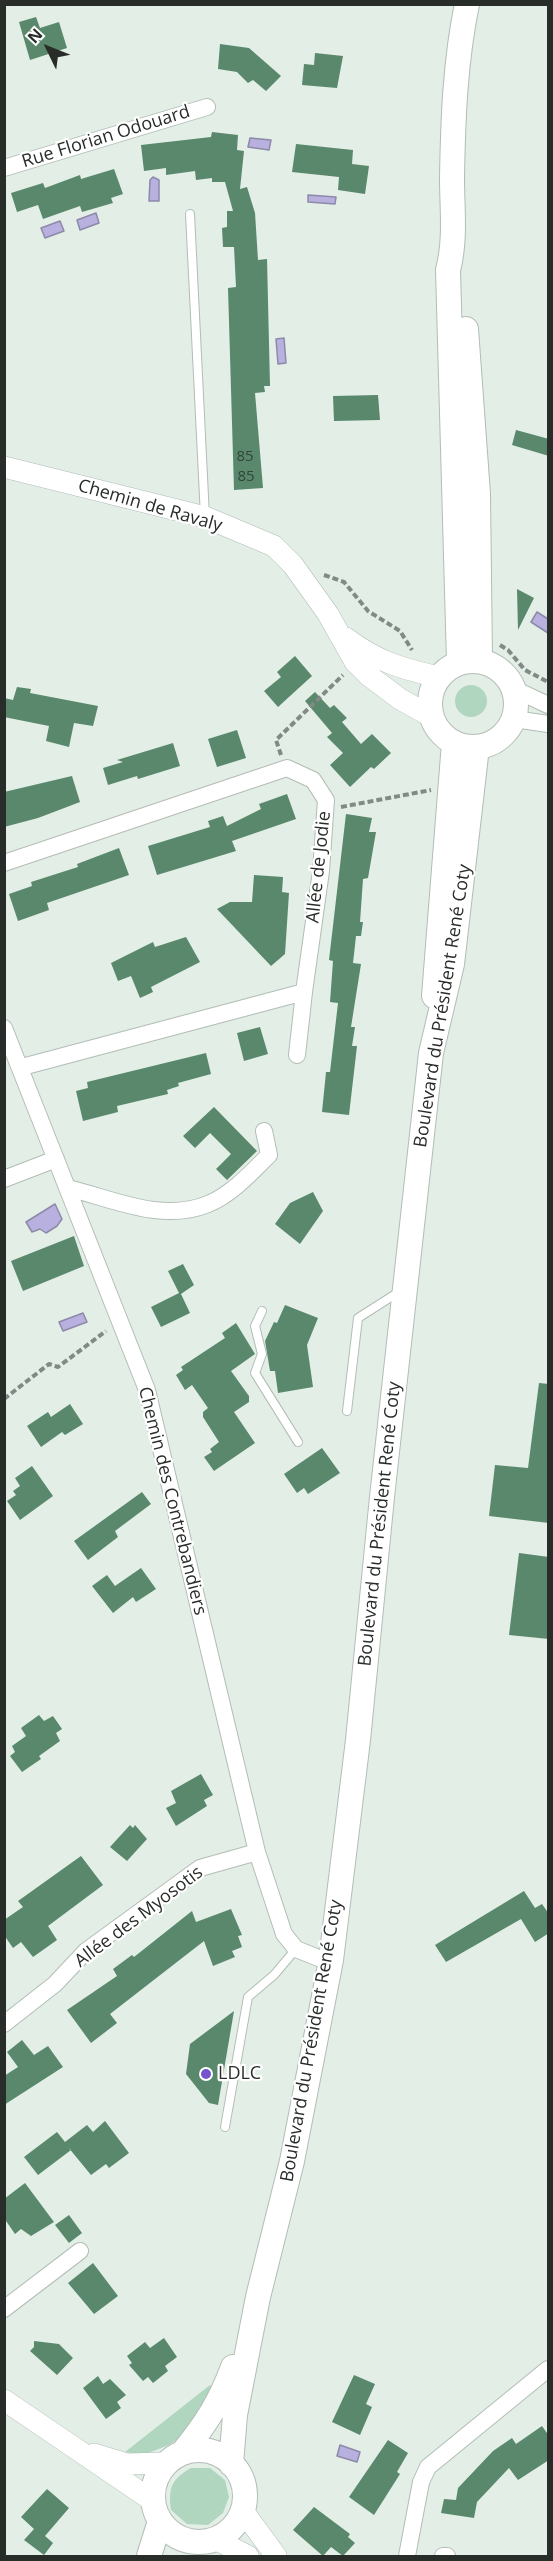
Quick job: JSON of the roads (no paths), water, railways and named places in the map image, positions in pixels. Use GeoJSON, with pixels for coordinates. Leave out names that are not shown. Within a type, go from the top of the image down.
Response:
{"type":"FeatureCollection","features":[{"type":"Feature","properties":{"kind":"main road"},"geometry":{"type":"LineString","coordinates":[[467,4],[459,42],[453,121],[453,248],[448,270],[454,424],[470,661]]}},
{"type":"Feature","properties":{"kind":"main road"},"geometry":{"type":"LineString","coordinates":[[453,248],[464,265],[478,494],[481,636],[470,661],[439,677],[430,696],[432,717],[440,732],[465,745],[495,741],[509,728],[516,709],[514,689],[505,673],[498,667],[470,661]]}},
{"type":"Feature","properties":{"kind":"main road","name":"Boulevard du Président René Coty"},"geometry":{"type":"LineString","coordinates":[[231,2464],[235,2415],[258,2297],[292,2161],[331,1960],[358,1740],[431,1053],[435,960],[465,745]]}},
{"type":"Feature","properties":{"kind":"main road","name":"Boulevard du Président René Coty"},"geometry":{"type":"LineString","coordinates":[[174,2458],[206,2424],[223,2395],[258,2297]]}},
{"type":"Feature","properties":{"kind":"main road"},"geometry":{"type":"LineString","coordinates":[[149,2556],[156,2511],[155,2481],[174,2458],[204,2450],[219,2455],[238,2471],[245,2490],[243,2511],[232,2528],[197,2546],[175,2535],[156,2511]]}},
{"type":"Feature","properties":{"kind":"street","name":"Rue Florian Odouard"},"geometry":{"type":"LineString","coordinates":[[4,168],[207,106]]}},
{"type":"Feature","properties":{"kind":"street","name":"Chemin de Ravaly"},"geometry":{"type":"LineString","coordinates":[[4,467],[205,517],[273,546],[293,565],[340,634],[355,662],[400,699],[432,717]]}},
{"type":"Feature","properties":{"kind":"street"},"geometry":{"type":"LineString","coordinates":[[340,634],[368,654],[398,667],[439,677]]}},
{"type":"Feature","properties":{"kind":"street"},"geometry":{"type":"LineString","coordinates":[[514,689],[549,705]]}},
{"type":"Feature","properties":{"kind":"street"},"geometry":{"type":"LineString","coordinates":[[514,719],[549,724]]}},
{"type":"Feature","properties":{"kind":"street","name":"Allée de Jodie"},"geometry":{"type":"LineString","coordinates":[[4,863],[286,768],[314,780],[326,800],[326,811],[321,871],[297,1055]]}},
{"type":"Feature","properties":{"kind":"street"},"geometry":{"type":"LineString","coordinates":[[22,1067],[304,992]]}},
{"type":"Feature","properties":{"kind":"street","name":"Chemin des Contrebandiers"},"geometry":{"type":"LineString","coordinates":[[4,1028],[22,1067],[147,1390],[257,1852],[284,1934],[296,1949]]}},
{"type":"Feature","properties":{"kind":"street"},"geometry":{"type":"LineString","coordinates":[[68,1188],[140,1208],[176,1213],[209,1204],[237,1184],[269,1155],[264,1131]]}},
{"type":"Feature","properties":{"kind":"street"},"geometry":{"type":"LineString","coordinates":[[4,1179],[56,1159]]}},
{"type":"Feature","properties":{"kind":"street","name":"Allée des Myosotis"},"geometry":{"type":"LineString","coordinates":[[4,2024],[28,2008],[86,1951],[200,1868],[257,1852]]}},
{"type":"Feature","properties":{"kind":"street"},"geometry":{"type":"LineString","coordinates":[[296,1949],[321,1959],[331,1960]]}},
{"type":"Feature","properties":{"kind":"street"},"geometry":{"type":"LineString","coordinates":[[4,2308],[80,2251]]}},
{"type":"Feature","properties":{"kind":"street"},"geometry":{"type":"LineString","coordinates":[[407,2556],[421,2482],[428,2467],[549,2369]]}},
{"type":"Feature","properties":{"kind":"street"},"geometry":{"type":"LineString","coordinates":[[4,2400],[74,2446],[156,2511]]}},
{"type":"Feature","properties":{"kind":"street"},"geometry":{"type":"LineString","coordinates":[[74,2446],[127,2464],[174,2458]]}},
{"type":"Feature","properties":{"kind":"street"},"geometry":{"type":"LineString","coordinates":[[243,2511],[276,2556]]}},
{"type":"Feature","properties":{"kind":"street"},"geometry":{"type":"LineString","coordinates":[[197,2546],[248,2556]]}},
{"type":"Feature","properties":{"kind":"lane"},"geometry":{"type":"LineString","coordinates":[[190,214],[205,517]]}},
{"type":"Feature","properties":{"kind":"lane"},"geometry":{"type":"LineString","coordinates":[[346,1411],[358,1318],[405,1288]]}},
{"type":"Feature","properties":{"kind":"lane"},"geometry":{"type":"LineString","coordinates":[[262,1311],[255,1326],[262,1354],[255,1372],[298,1442]]}},
{"type":"Feature","properties":{"kind":"lane"},"geometry":{"type":"LineString","coordinates":[[225,2127],[248,1997],[274,1975],[296,1949]]}},
{"type":"Feature","properties":{"kind":"place","name":"LDLC"},"geometry":{"type":"Point","coordinates":[206,2074]}}]}
